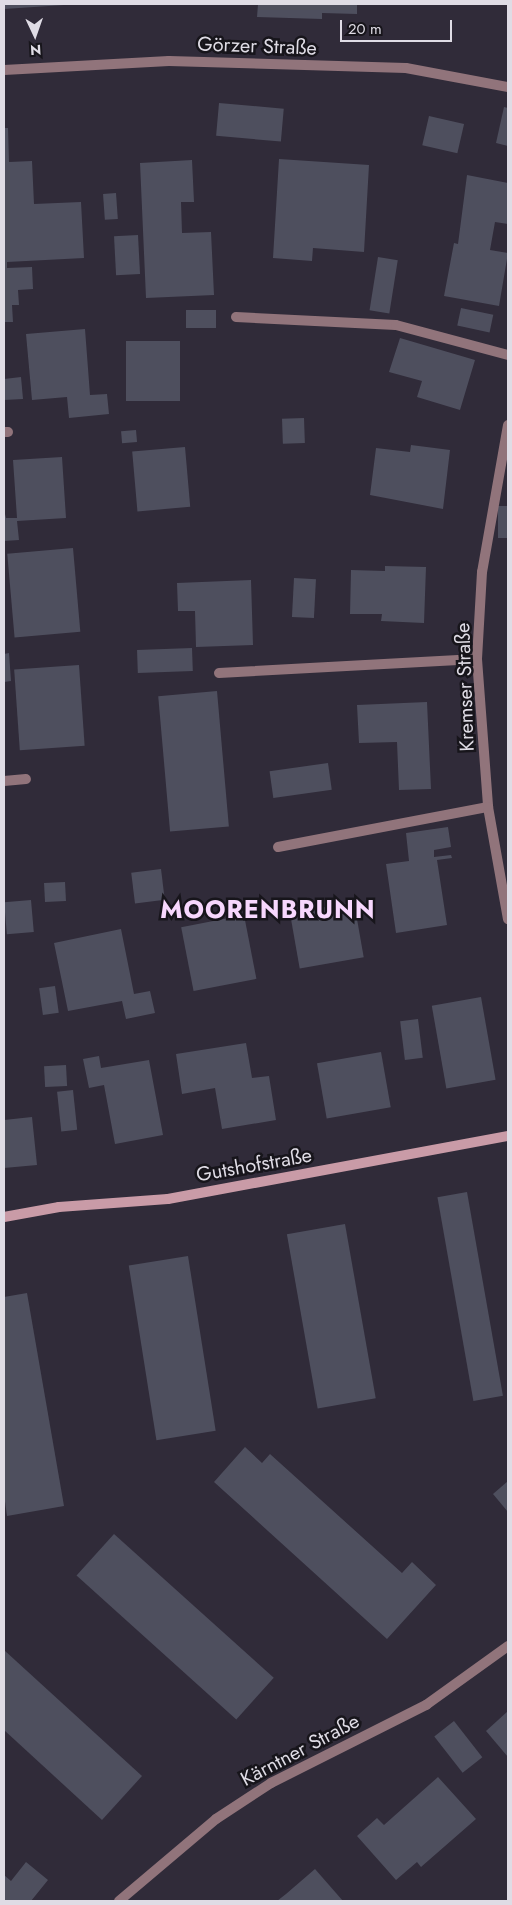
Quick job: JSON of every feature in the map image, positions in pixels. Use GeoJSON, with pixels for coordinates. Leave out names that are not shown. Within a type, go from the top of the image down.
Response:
{"type":"FeatureCollection","features":[{"type":"Feature","properties":{"kind":"street","name":"Görzer Straße"},"geometry":{"type":"LineString","coordinates":[[4,70],[169,61],[406,68],[508,87]]}},
{"type":"Feature","properties":{"kind":"street"},"geometry":{"type":"LineString","coordinates":[[236,317],[396,325],[508,354]]}},
{"type":"Feature","properties":{"kind":"street","name":"Kremser Straße"},"geometry":{"type":"LineString","coordinates":[[508,425],[482,572],[477,659],[488,807],[508,919]]}},
{"type":"Feature","properties":{"kind":"street"},"geometry":{"type":"LineString","coordinates":[[219,673],[477,659]]}},
{"type":"Feature","properties":{"kind":"street"},"geometry":{"type":"LineString","coordinates":[[4,781],[26,779]]}},
{"type":"Feature","properties":{"kind":"street"},"geometry":{"type":"LineString","coordinates":[[278,847],[488,807]]}},
{"type":"Feature","properties":{"kind":"street","name":"Gutshofstraße"},"geometry":{"type":"LineString","coordinates":[[4,1217],[59,1207],[168,1199],[508,1136]]}},
{"type":"Feature","properties":{"kind":"street","name":"Kärntner Straße"},"geometry":{"type":"LineString","coordinates":[[120,1901],[216,1819],[270,1783],[426,1705],[508,1646]]}},
{"type":"Feature","properties":{"kind":"building"},"geometry":{"type":"Polygon","coordinates":[[[4,4],[64,4],[64,5],[4,9],[4,4]]]}},
{"type":"Feature","properties":{"kind":"building"},"geometry":{"type":"Polygon","coordinates":[[[258,4],[357,4],[357,14],[322,13],[322,19],[257,17],[258,4]]]}},
{"type":"Feature","properties":{"kind":"building"},"geometry":{"type":"Polygon","coordinates":[[[219,103],[284,109],[281,142],[216,136],[219,103]]]}},
{"type":"Feature","properties":{"kind":"building"},"geometry":{"type":"Polygon","coordinates":[[[504,107],[508,108],[508,146],[496,143],[504,107]]]}},
{"type":"Feature","properties":{"kind":"building"},"geometry":{"type":"Polygon","coordinates":[[[429,116],[464,124],[457,153],[422,145],[429,116]]]}},
{"type":"Feature","properties":{"kind":"building"},"geometry":{"type":"Polygon","coordinates":[[[4,128],[8,128],[9,162],[32,161],[34,204],[81,202],[84,258],[7,262],[7,268],[32,267],[33,289],[18,290],[19,305],[12,305],[13,322],[4,322],[4,128]]]}},
{"type":"Feature","properties":{"kind":"building"},"geometry":{"type":"Polygon","coordinates":[[[279,159],[369,165],[364,252],[313,248],[312,261],[273,258],[279,159]]]}},
{"type":"Feature","properties":{"kind":"building"},"geometry":{"type":"Polygon","coordinates":[[[192,160],[194,202],[181,202],[182,233],[211,232],[214,295],[146,298],[140,163],[192,160]]]}},
{"type":"Feature","properties":{"kind":"building"},"geometry":{"type":"Polygon","coordinates":[[[467,175],[508,183],[508,224],[495,222],[490,250],[508,253],[499,306],[444,296],[454,243],[458,244],[467,175]]]}},
{"type":"Feature","properties":{"kind":"building"},"geometry":{"type":"Polygon","coordinates":[[[116,193],[118,219],[105,220],[103,194],[116,193]]]}},
{"type":"Feature","properties":{"kind":"building"},"geometry":{"type":"Polygon","coordinates":[[[138,235],[140,274],[116,275],[114,236],[138,235]]]}},
{"type":"Feature","properties":{"kind":"building"},"geometry":{"type":"Polygon","coordinates":[[[378,257],[398,260],[389,313],[370,310],[378,257]]]}},
{"type":"Feature","properties":{"kind":"building"},"geometry":{"type":"Polygon","coordinates":[[[461,308],[493,315],[490,332],[457,326],[461,308]]]}},
{"type":"Feature","properties":{"kind":"building"},"geometry":{"type":"Polygon","coordinates":[[[186,310],[216,310],[216,328],[186,328],[186,310]]]}},
{"type":"Feature","properties":{"kind":"building"},"geometry":{"type":"Polygon","coordinates":[[[85,329],[90,395],[107,394],[109,414],[69,418],[67,397],[32,400],[26,334],[85,329]]]}},
{"type":"Feature","properties":{"kind":"building"},"geometry":{"type":"Polygon","coordinates":[[[400,338],[475,360],[460,410],[417,397],[422,381],[389,372],[400,338]]]}},
{"type":"Feature","properties":{"kind":"building"},"geometry":{"type":"Polygon","coordinates":[[[126,341],[180,341],[180,401],[126,401],[126,341]]]}},
{"type":"Feature","properties":{"kind":"building"},"geometry":{"type":"Polygon","coordinates":[[[21,377],[23,399],[4,400],[4,379],[21,377]]]}},
{"type":"Feature","properties":{"kind":"building"},"geometry":{"type":"Polygon","coordinates":[[[304,418],[305,443],[283,444],[282,419],[304,418]]]}},
{"type":"Feature","properties":{"kind":"building"},"geometry":{"type":"Polygon","coordinates":[[[136,430],[137,442],[122,443],[121,431],[136,430]]]}},
{"type":"Feature","properties":{"kind":"building"},"geometry":{"type":"Polygon","coordinates":[[[411,445],[450,450],[443,509],[370,495],[376,448],[410,452],[411,445]]]}},
{"type":"Feature","properties":{"kind":"building"},"geometry":{"type":"Polygon","coordinates":[[[185,447],[190,507],[137,511],[132,452],[185,447]]]}},
{"type":"Feature","properties":{"kind":"building"},"geometry":{"type":"Polygon","coordinates":[[[62,457],[66,518],[17,521],[19,540],[4,541],[4,510],[6,518],[17,518],[13,460],[62,457]]]}},
{"type":"Feature","properties":{"kind":"building"},"geometry":{"type":"Polygon","coordinates":[[[498,506],[508,506],[508,538],[498,538],[498,506]]]}},
{"type":"Feature","properties":{"kind":"building"},"geometry":{"type":"Polygon","coordinates":[[[73,548],[80,632],[15,637],[7,554],[73,548]]]}},
{"type":"Feature","properties":{"kind":"building"},"geometry":{"type":"Polygon","coordinates":[[[385,566],[426,567],[424,623],[381,621],[382,614],[350,614],[351,570],[385,571],[385,566]]]}},
{"type":"Feature","properties":{"kind":"building"},"geometry":{"type":"Polygon","coordinates":[[[294,578],[316,579],[314,618],[292,617],[294,578]]]}},
{"type":"Feature","properties":{"kind":"building"},"geometry":{"type":"Polygon","coordinates":[[[251,580],[253,645],[196,647],[195,611],[178,611],[177,583],[251,580]]]}},
{"type":"Feature","properties":{"kind":"building"},"geometry":{"type":"Polygon","coordinates":[[[192,648],[193,671],[138,673],[137,650],[192,648]]]}},
{"type":"Feature","properties":{"kind":"building"},"geometry":{"type":"Polygon","coordinates":[[[9,653],[11,681],[4,682],[4,654],[9,653]]]}},
{"type":"Feature","properties":{"kind":"building"},"geometry":{"type":"Polygon","coordinates":[[[79,665],[85,746],[20,750],[14,670],[79,665]]]}},
{"type":"Feature","properties":{"kind":"building"},"geometry":{"type":"Polygon","coordinates":[[[217,691],[229,826],[170,832],[158,696],[217,691]]]}},
{"type":"Feature","properties":{"kind":"building"},"geometry":{"type":"Polygon","coordinates":[[[427,702],[431,789],[399,790],[397,742],[359,743],[357,705],[427,702]]]}},
{"type":"Feature","properties":{"kind":"building"},"geometry":{"type":"Polygon","coordinates":[[[328,763],[332,790],[273,798],[270,771],[328,763]]]}},
{"type":"Feature","properties":{"kind":"building"},"geometry":{"type":"Polygon","coordinates":[[[448,827],[451,847],[434,850],[434,857],[451,855],[452,858],[437,860],[447,925],[396,933],[386,864],[409,861],[406,833],[448,827]]]}},
{"type":"Feature","properties":{"kind":"building"},"geometry":{"type":"Polygon","coordinates":[[[161,869],[165,900],[135,903],[131,873],[161,869]]]}},
{"type":"Feature","properties":{"kind":"building"},"geometry":{"type":"Polygon","coordinates":[[[65,882],[66,901],[45,902],[44,883],[65,882]]]}},
{"type":"Feature","properties":{"kind":"building"},"geometry":{"type":"Polygon","coordinates":[[[31,900],[34,932],[7,934],[4,902],[31,900]]]}},
{"type":"Feature","properties":{"kind":"building"},"geometry":{"type":"Polygon","coordinates":[[[354,902],[364,957],[300,968],[290,913],[354,902]]]}},
{"type":"Feature","properties":{"kind":"building"},"geometry":{"type":"Polygon","coordinates":[[[244,915],[256,979],[194,991],[181,927],[244,915]]]}},
{"type":"Feature","properties":{"kind":"building"},"geometry":{"type":"Polygon","coordinates":[[[121,929],[134,994],[150,991],[155,1013],[126,1019],[122,1001],[68,1011],[54,943],[121,929]]]}},
{"type":"Feature","properties":{"kind":"building"},"geometry":{"type":"Polygon","coordinates":[[[55,986],[59,1013],[43,1015],[39,988],[55,986]]]}},
{"type":"Feature","properties":{"kind":"building"},"geometry":{"type":"Polygon","coordinates":[[[481,997],[496,1080],[446,1088],[432,1006],[481,997]]]}},
{"type":"Feature","properties":{"kind":"building"},"geometry":{"type":"Polygon","coordinates":[[[418,1019],[423,1058],[405,1060],[400,1021],[418,1019]]]}},
{"type":"Feature","properties":{"kind":"building"},"geometry":{"type":"Polygon","coordinates":[[[246,1043],[252,1078],[269,1076],[276,1120],[222,1129],[215,1088],[182,1094],[176,1054],[246,1043]]]}},
{"type":"Feature","properties":{"kind":"building"},"geometry":{"type":"Polygon","coordinates":[[[381,1052],[391,1107],[327,1118],[317,1063],[381,1052]]]}},
{"type":"Feature","properties":{"kind":"building"},"geometry":{"type":"Polygon","coordinates":[[[99,1056],[101,1068],[149,1060],[163,1135],[115,1144],[104,1085],[89,1088],[83,1059],[99,1056]]]}},
{"type":"Feature","properties":{"kind":"building"},"geometry":{"type":"Polygon","coordinates":[[[66,1065],[67,1086],[45,1087],[44,1066],[66,1065]]]}},
{"type":"Feature","properties":{"kind":"building"},"geometry":{"type":"Polygon","coordinates":[[[73,1090],[77,1130],[61,1131],[57,1092],[73,1090]]]}},
{"type":"Feature","properties":{"kind":"building"},"geometry":{"type":"Polygon","coordinates":[[[32,1117],[37,1165],[4,1168],[4,1120],[32,1117]]]}},
{"type":"Feature","properties":{"kind":"building"},"geometry":{"type":"Polygon","coordinates":[[[467,1192],[503,1396],[473,1401],[437,1197],[467,1192]]]}},
{"type":"Feature","properties":{"kind":"building"},"geometry":{"type":"Polygon","coordinates":[[[345,1224],[376,1398],[318,1409],[287,1234],[345,1224]]]}},
{"type":"Feature","properties":{"kind":"building"},"geometry":{"type":"Polygon","coordinates":[[[188,1256],[216,1431],[156,1440],[129,1265],[188,1256]]]}},
{"type":"Feature","properties":{"kind":"building"},"geometry":{"type":"Polygon","coordinates":[[[27,1293],[64,1506],[7,1516],[4,1494],[4,1297],[27,1293]]]}},
{"type":"Feature","properties":{"kind":"building"},"geometry":{"type":"Polygon","coordinates":[[[245,1447],[262,1463],[270,1454],[402,1573],[412,1562],[436,1585],[387,1639],[214,1482],[245,1447]]]}},
{"type":"Feature","properties":{"kind":"building"},"geometry":{"type":"Polygon","coordinates":[[[508,1481],[508,1512],[493,1494],[508,1481]]]}},
{"type":"Feature","properties":{"kind":"building"},"geometry":{"type":"Polygon","coordinates":[[[114,1534],[274,1678],[236,1719],[77,1576],[114,1534]]]}},
{"type":"Feature","properties":{"kind":"building"},"geometry":{"type":"Polygon","coordinates":[[[4,1650],[142,1776],[102,1820],[4,1730],[4,1650]]]}},
{"type":"Feature","properties":{"kind":"building"},"geometry":{"type":"Polygon","coordinates":[[[508,1711],[508,1757],[486,1731],[508,1711]]]}},
{"type":"Feature","properties":{"kind":"building"},"geometry":{"type":"Polygon","coordinates":[[[454,1721],[482,1757],[463,1773],[434,1736],[454,1721]]]}},
{"type":"Feature","properties":{"kind":"building"},"geometry":{"type":"Polygon","coordinates":[[[438,1777],[476,1819],[421,1867],[417,1862],[396,1880],[357,1836],[377,1818],[384,1825],[438,1777]]]}},
{"type":"Feature","properties":{"kind":"building"},"geometry":{"type":"Polygon","coordinates":[[[26,1862],[48,1880],[31,1901],[4,1901],[4,1875],[11,1881],[26,1862]]]}},
{"type":"Feature","properties":{"kind":"building"},"geometry":{"type":"Polygon","coordinates":[[[315,1869],[343,1901],[277,1901],[286,1894],[315,1869]]]}},
{"type":"Feature","properties":{"kind":"district","name":"MOORENBRUNN"},"geometry":{"type":"Point","coordinates":[268,909]}}]}
